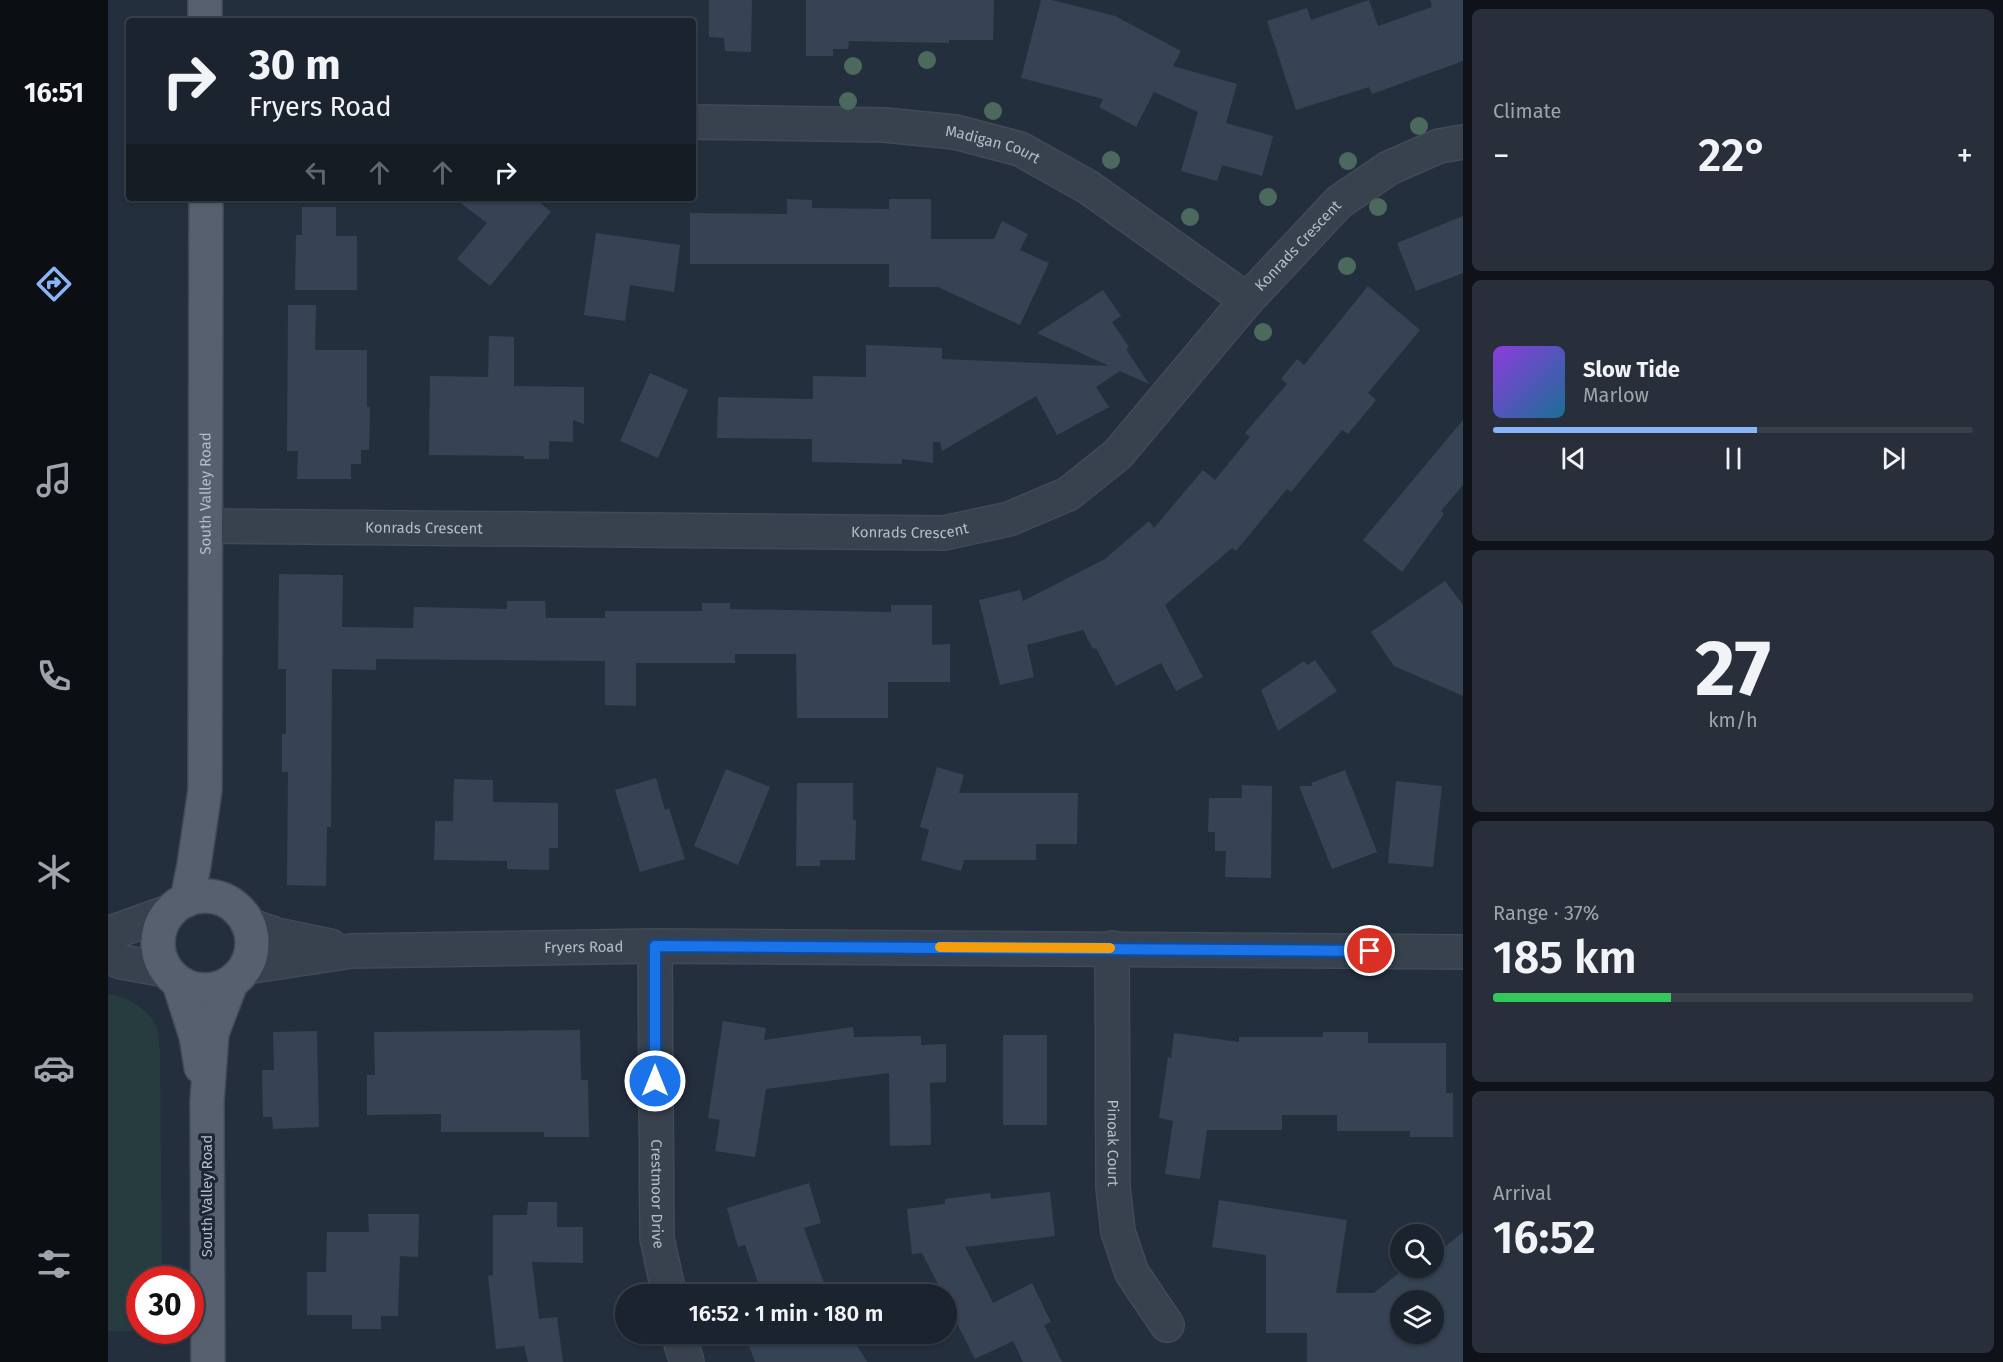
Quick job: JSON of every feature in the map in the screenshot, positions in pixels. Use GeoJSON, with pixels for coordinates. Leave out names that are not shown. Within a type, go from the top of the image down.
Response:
{"type":"FeatureCollection","features":[{"type":"Feature","properties":{"kind":"main road"},"geometry":{"type":"LineString","coordinates":[[205,0],[205,18]]}},
{"type":"Feature","properties":{"kind":"main road","name":"South Valley Road"},"geometry":{"type":"LineString","coordinates":[[178,906],[194,865],[205,790],[206,201]]}},
{"type":"Feature","properties":{"kind":"main road","name":"South Valley Road"},"geometry":{"type":"LineString","coordinates":[[205,790],[217,866],[239,914]]}},
{"type":"Feature","properties":{"kind":"main road"},"geometry":{"type":"LineString","coordinates":[[201,896],[216,898],[239,914],[252,939],[251,953],[238,975],[218,988],[205,990],[191,988],[172,976],[159,956],[157,940],[161,925],[178,906],[201,896]]}},
{"type":"Feature","properties":{"kind":"main road","name":"South Valley Road"},"geometry":{"type":"LineString","coordinates":[[208,1362],[207,1101],[212,1033],[238,975]]}},
{"type":"Feature","properties":{"kind":"main road","name":"South Valley Road"},"geometry":{"type":"LineString","coordinates":[[172,976],[196,1036],[207,1101]]}},
{"type":"Feature","properties":{"kind":"street","name":"Madigan Court"},"geometry":{"type":"LineString","coordinates":[[696,122],[884,126],[955,132],[1020,149],[1088,187],[1247,300]]}},
{"type":"Feature","properties":{"kind":"street","name":"Konrads Crescent"},"geometry":{"type":"LineString","coordinates":[[206,526],[944,533],[1009,519],[1068,494],[1118,454],[1247,300],[1339,202],[1389,168],[1439,146],[1463,142]]}},
{"type":"Feature","properties":{"kind":"street"},"geometry":{"type":"LineString","coordinates":[[108,934],[178,906]]}},
{"type":"Feature","properties":{"kind":"street","name":"Fryers Road"},"geometry":{"type":"LineString","coordinates":[[239,914],[277,935],[352,951]]}},
{"type":"Feature","properties":{"kind":"street","name":"Fryers Road"},"geometry":{"type":"LineString","coordinates":[[238,975],[352,951],[655,946],[1463,952]]}},
{"type":"Feature","properties":{"kind":"street","name":"Crestmoor Drive"},"geometry":{"type":"LineString","coordinates":[[655,946],[657,1238],[667,1284]]}},
{"type":"Feature","properties":{"kind":"street","name":"Pinoak Court"},"geometry":{"type":"LineString","coordinates":[[1112,948],[1113,1187],[1118,1232],[1132,1273],[1167,1325]]}},
{"type":"Feature","properties":{"kind":"street"},"geometry":{"type":"LineString","coordinates":[[108,957],[172,976]]}},
{"type":"Feature","properties":{"kind":"street"},"geometry":{"type":"LineString","coordinates":[[681,1344],[687,1362]]}},
{"type":"Feature","properties":{"kind":"green space"},"geometry":{"type":"Polygon","coordinates":[[[108,994],[123,997],[143,1009],[157,1028],[160,1052],[162,1266],[126,1266],[126,1331],[108,1331],[108,994]]]}},
{"type":"Feature","properties":{"kind":"building"},"geometry":{"type":"Polygon","coordinates":[[[709,0],[752,0],[751,52],[725,51],[724,38],[709,37],[709,0]]]}},
{"type":"Feature","properties":{"kind":"building"},"geometry":{"type":"Polygon","coordinates":[[[806,0],[994,0],[993,40],[949,40],[949,43],[849,41],[848,49],[833,49],[833,56],[806,56],[806,0]]]}},
{"type":"Feature","properties":{"kind":"building"},"geometry":{"type":"Polygon","coordinates":[[[1041,0],[1052,0],[1115,16],[1181,51],[1173,66],[1237,84],[1226,123],[1273,136],[1262,176],[1222,165],[1217,181],[1181,171],[1198,112],[1154,92],[1136,127],[1099,107],[1103,99],[1021,78],[1041,0]]]}},
{"type":"Feature","properties":{"kind":"building"},"geometry":{"type":"Polygon","coordinates":[[[1369,0],[1378,26],[1432,7],[1430,0],[1463,0],[1463,61],[1372,94],[1369,87],[1296,110],[1267,21],[1307,8],[1311,20],[1369,0]]]}},
{"type":"Feature","properties":{"kind":"building"},"geometry":{"type":"Polygon","coordinates":[[[787,199],[812,200],[812,208],[889,209],[889,199],[931,199],[931,239],[994,239],[1002,221],[1028,234],[1020,250],[1049,263],[1020,325],[938,287],[889,287],[889,264],[690,264],[690,213],[787,214],[787,199]]]}},
{"type":"Feature","properties":{"kind":"building"},"geometry":{"type":"Polygon","coordinates":[[[458,201],[538,201],[551,212],[490,286],[457,259],[487,223],[458,201]]]}},
{"type":"Feature","properties":{"kind":"building"},"geometry":{"type":"Polygon","coordinates":[[[302,207],[336,207],[336,236],[357,236],[357,290],[295,290],[296,235],[302,235],[302,207]]]}},
{"type":"Feature","properties":{"kind":"building"},"geometry":{"type":"Polygon","coordinates":[[[1463,216],[1463,273],[1416,291],[1397,243],[1463,216]]]}},
{"type":"Feature","properties":{"kind":"building"},"geometry":{"type":"Polygon","coordinates":[[[596,233],[680,245],[674,292],[630,285],[625,321],[584,315],[596,233]]]}},
{"type":"Feature","properties":{"kind":"building"},"geometry":{"type":"Polygon","coordinates":[[[1368,286],[1420,330],[1368,393],[1376,400],[1348,434],[1342,430],[1291,492],[1287,489],[1236,551],[1232,548],[1165,605],[1203,677],[1176,691],[1161,663],[1116,686],[1096,648],[1093,649],[1083,630],[1027,645],[1034,677],[1000,685],[979,600],[1020,590],[1023,601],[1105,559],[1149,521],[1154,528],[1203,470],[1215,480],[1250,437],[1245,433],[1287,384],[1281,379],[1297,359],[1304,365],[1368,286]]]}},
{"type":"Feature","properties":{"kind":"building"},"geometry":{"type":"Polygon","coordinates":[[[1103,290],[1121,316],[1112,322],[1129,347],[1126,349],[1149,384],[1120,371],[1096,387],[1109,407],[1057,435],[1036,396],[942,451],[940,442],[933,442],[933,463],[902,459],[902,464],[812,462],[812,439],[717,438],[718,397],[813,399],[813,376],[866,377],[866,345],[942,348],[942,359],[1109,366],[1037,333],[1103,290]]]}},
{"type":"Feature","properties":{"kind":"building"},"geometry":{"type":"Polygon","coordinates":[[[288,305],[316,305],[315,350],[367,350],[367,407],[370,407],[369,450],[361,450],[361,464],[351,464],[351,479],[297,479],[298,451],[287,451],[288,305]]]}},
{"type":"Feature","properties":{"kind":"building"},"geometry":{"type":"Polygon","coordinates":[[[489,336],[514,337],[514,386],[584,387],[584,424],[573,420],[573,442],[549,441],[549,459],[524,459],[524,456],[429,455],[430,376],[488,377],[489,336]]]}},
{"type":"Feature","properties":{"kind":"building"},"geometry":{"type":"Polygon","coordinates":[[[650,373],[688,390],[658,458],[620,441],[650,373]]]}},
{"type":"Feature","properties":{"kind":"building"},"geometry":{"type":"Polygon","coordinates":[[[1463,420],[1463,485],[1441,511],[1444,514],[1402,572],[1363,540],[1463,420]]]}},
{"type":"Feature","properties":{"kind":"building"},"geometry":{"type":"Polygon","coordinates":[[[279,574],[343,575],[342,627],[413,628],[414,607],[507,609],[507,601],[545,601],[546,618],[605,618],[605,611],[702,611],[702,603],[730,603],[730,609],[891,612],[891,605],[932,605],[932,645],[950,644],[950,682],[888,682],[888,718],[797,718],[796,654],[735,654],[735,663],[636,663],[636,706],[605,705],[605,661],[376,659],[376,670],[332,669],[331,827],[327,827],[326,886],[287,885],[288,772],[282,772],[282,734],[286,734],[286,669],[278,669],[279,574]]]}},
{"type":"Feature","properties":{"kind":"building"},"geometry":{"type":"Polygon","coordinates":[[[1445,581],[1463,605],[1463,696],[1394,666],[1371,632],[1445,581]]]}},
{"type":"Feature","properties":{"kind":"building"},"geometry":{"type":"Polygon","coordinates":[[[1315,660],[1337,691],[1278,731],[1261,690],[1304,661],[1307,665],[1315,660]]]}},
{"type":"Feature","properties":{"kind":"building"},"geometry":{"type":"Polygon","coordinates":[[[937,767],[964,775],[959,793],[1078,793],[1077,844],[1036,844],[1036,860],[964,860],[961,871],[921,860],[929,830],[920,827],[937,767]]]}},
{"type":"Feature","properties":{"kind":"building"},"geometry":{"type":"Polygon","coordinates":[[[726,769],[770,787],[738,865],[694,846],[726,769]]]}},
{"type":"Feature","properties":{"kind":"building"},"geometry":{"type":"Polygon","coordinates":[[[1345,770],[1377,852],[1332,869],[1299,786],[1313,786],[1311,783],[1345,770]]]}},
{"type":"Feature","properties":{"kind":"building"},"geometry":{"type":"Polygon","coordinates":[[[656,778],[665,810],[669,808],[685,859],[640,872],[615,790],[656,778]]]}},
{"type":"Feature","properties":{"kind":"building"},"geometry":{"type":"Polygon","coordinates":[[[454,779],[493,780],[493,802],[558,803],[558,848],[549,848],[549,870],[507,869],[507,861],[434,860],[435,821],[453,821],[454,779]]]}},
{"type":"Feature","properties":{"kind":"building"},"geometry":{"type":"Polygon","coordinates":[[[1396,781],[1442,786],[1433,867],[1388,863],[1396,781]]]}},
{"type":"Feature","properties":{"kind":"building"},"geometry":{"type":"Polygon","coordinates":[[[797,783],[853,783],[853,820],[856,820],[855,860],[820,860],[820,866],[796,866],[797,783]]]}},
{"type":"Feature","properties":{"kind":"building"},"geometry":{"type":"Polygon","coordinates":[[[1242,785],[1272,786],[1271,878],[1225,877],[1226,851],[1215,851],[1215,832],[1208,832],[1209,798],[1242,798],[1242,785]]]}},
{"type":"Feature","properties":{"kind":"building"},"geometry":{"type":"Polygon","coordinates":[[[723,1021],[766,1028],[764,1040],[853,1027],[854,1037],[921,1036],[921,1045],[946,1044],[946,1082],[930,1083],[931,1145],[890,1146],[889,1073],[766,1089],[755,1157],[715,1151],[720,1120],[708,1118],[723,1021]]]}},
{"type":"Feature","properties":{"kind":"building"},"geometry":{"type":"Polygon","coordinates":[[[580,1030],[581,1080],[588,1080],[589,1137],[544,1137],[544,1132],[441,1132],[441,1114],[367,1115],[367,1075],[375,1075],[374,1032],[580,1030]]]}},
{"type":"Feature","properties":{"kind":"building"},"geometry":{"type":"Polygon","coordinates":[[[317,1031],[319,1127],[273,1129],[272,1117],[263,1117],[262,1070],[274,1070],[273,1032],[317,1031]]]}},
{"type":"Feature","properties":{"kind":"building"},"geometry":{"type":"Polygon","coordinates":[[[1323,1032],[1368,1032],[1368,1043],[1446,1043],[1446,1093],[1453,1093],[1453,1137],[1410,1137],[1410,1131],[1337,1131],[1337,1115],[1282,1115],[1282,1130],[1207,1130],[1200,1179],[1165,1174],[1173,1121],[1159,1118],[1174,1033],[1239,1042],[1239,1037],[1323,1037],[1323,1032]]]}},
{"type":"Feature","properties":{"kind":"building"},"geometry":{"type":"Polygon","coordinates":[[[1003,1035],[1047,1035],[1047,1125],[1003,1125],[1003,1035]]]}},
{"type":"Feature","properties":{"kind":"building"},"geometry":{"type":"Polygon","coordinates":[[[809,1183],[821,1223],[804,1228],[824,1284],[759,1284],[745,1245],[738,1247],[727,1208],[809,1183]]]}},
{"type":"Feature","properties":{"kind":"building"},"geometry":{"type":"Polygon","coordinates":[[[1050,1192],[1055,1236],[965,1247],[993,1303],[1032,1283],[1051,1322],[1044,1325],[1062,1362],[1023,1362],[1013,1341],[975,1359],[957,1324],[957,1284],[938,1284],[922,1253],[912,1254],[907,1209],[945,1204],[945,1199],[990,1193],[991,1199],[1050,1192]]]}},
{"type":"Feature","properties":{"kind":"building"},"geometry":{"type":"Polygon","coordinates":[[[1219,1200],[1347,1220],[1336,1293],[1374,1293],[1393,1278],[1444,1278],[1444,1248],[1463,1232],[1463,1362],[1307,1362],[1307,1333],[1266,1333],[1266,1255],[1212,1247],[1219,1200]]]}},
{"type":"Feature","properties":{"kind":"building"},"geometry":{"type":"Polygon","coordinates":[[[528,1202],[557,1202],[557,1227],[583,1227],[583,1263],[532,1262],[539,1319],[557,1317],[563,1362],[528,1362],[524,1346],[496,1349],[488,1276],[493,1275],[493,1215],[527,1215],[528,1202]]]}},
{"type":"Feature","properties":{"kind":"building"},"geometry":{"type":"Polygon","coordinates":[[[368,1214],[419,1214],[418,1257],[400,1256],[398,1316],[381,1316],[381,1329],[352,1329],[352,1315],[307,1315],[307,1272],[326,1272],[327,1232],[369,1232],[368,1214]]]}},
{"type":"Feature","properties":{"kind":"building"},"geometry":{"type":"Polygon","coordinates":[[[749,1344],[856,1344],[867,1362],[755,1362],[749,1344]]]}},
{"type":"Feature","properties":{"kind":"slow traffic"},"geometry":{"type":"LineString","coordinates":[[940,947],[1110,948]]}},
{"type":"Feature","properties":{"kind":"route"},"geometry":{"type":"LineString","coordinates":[[655,1081],[655,946],[1370,951]]}}]}
